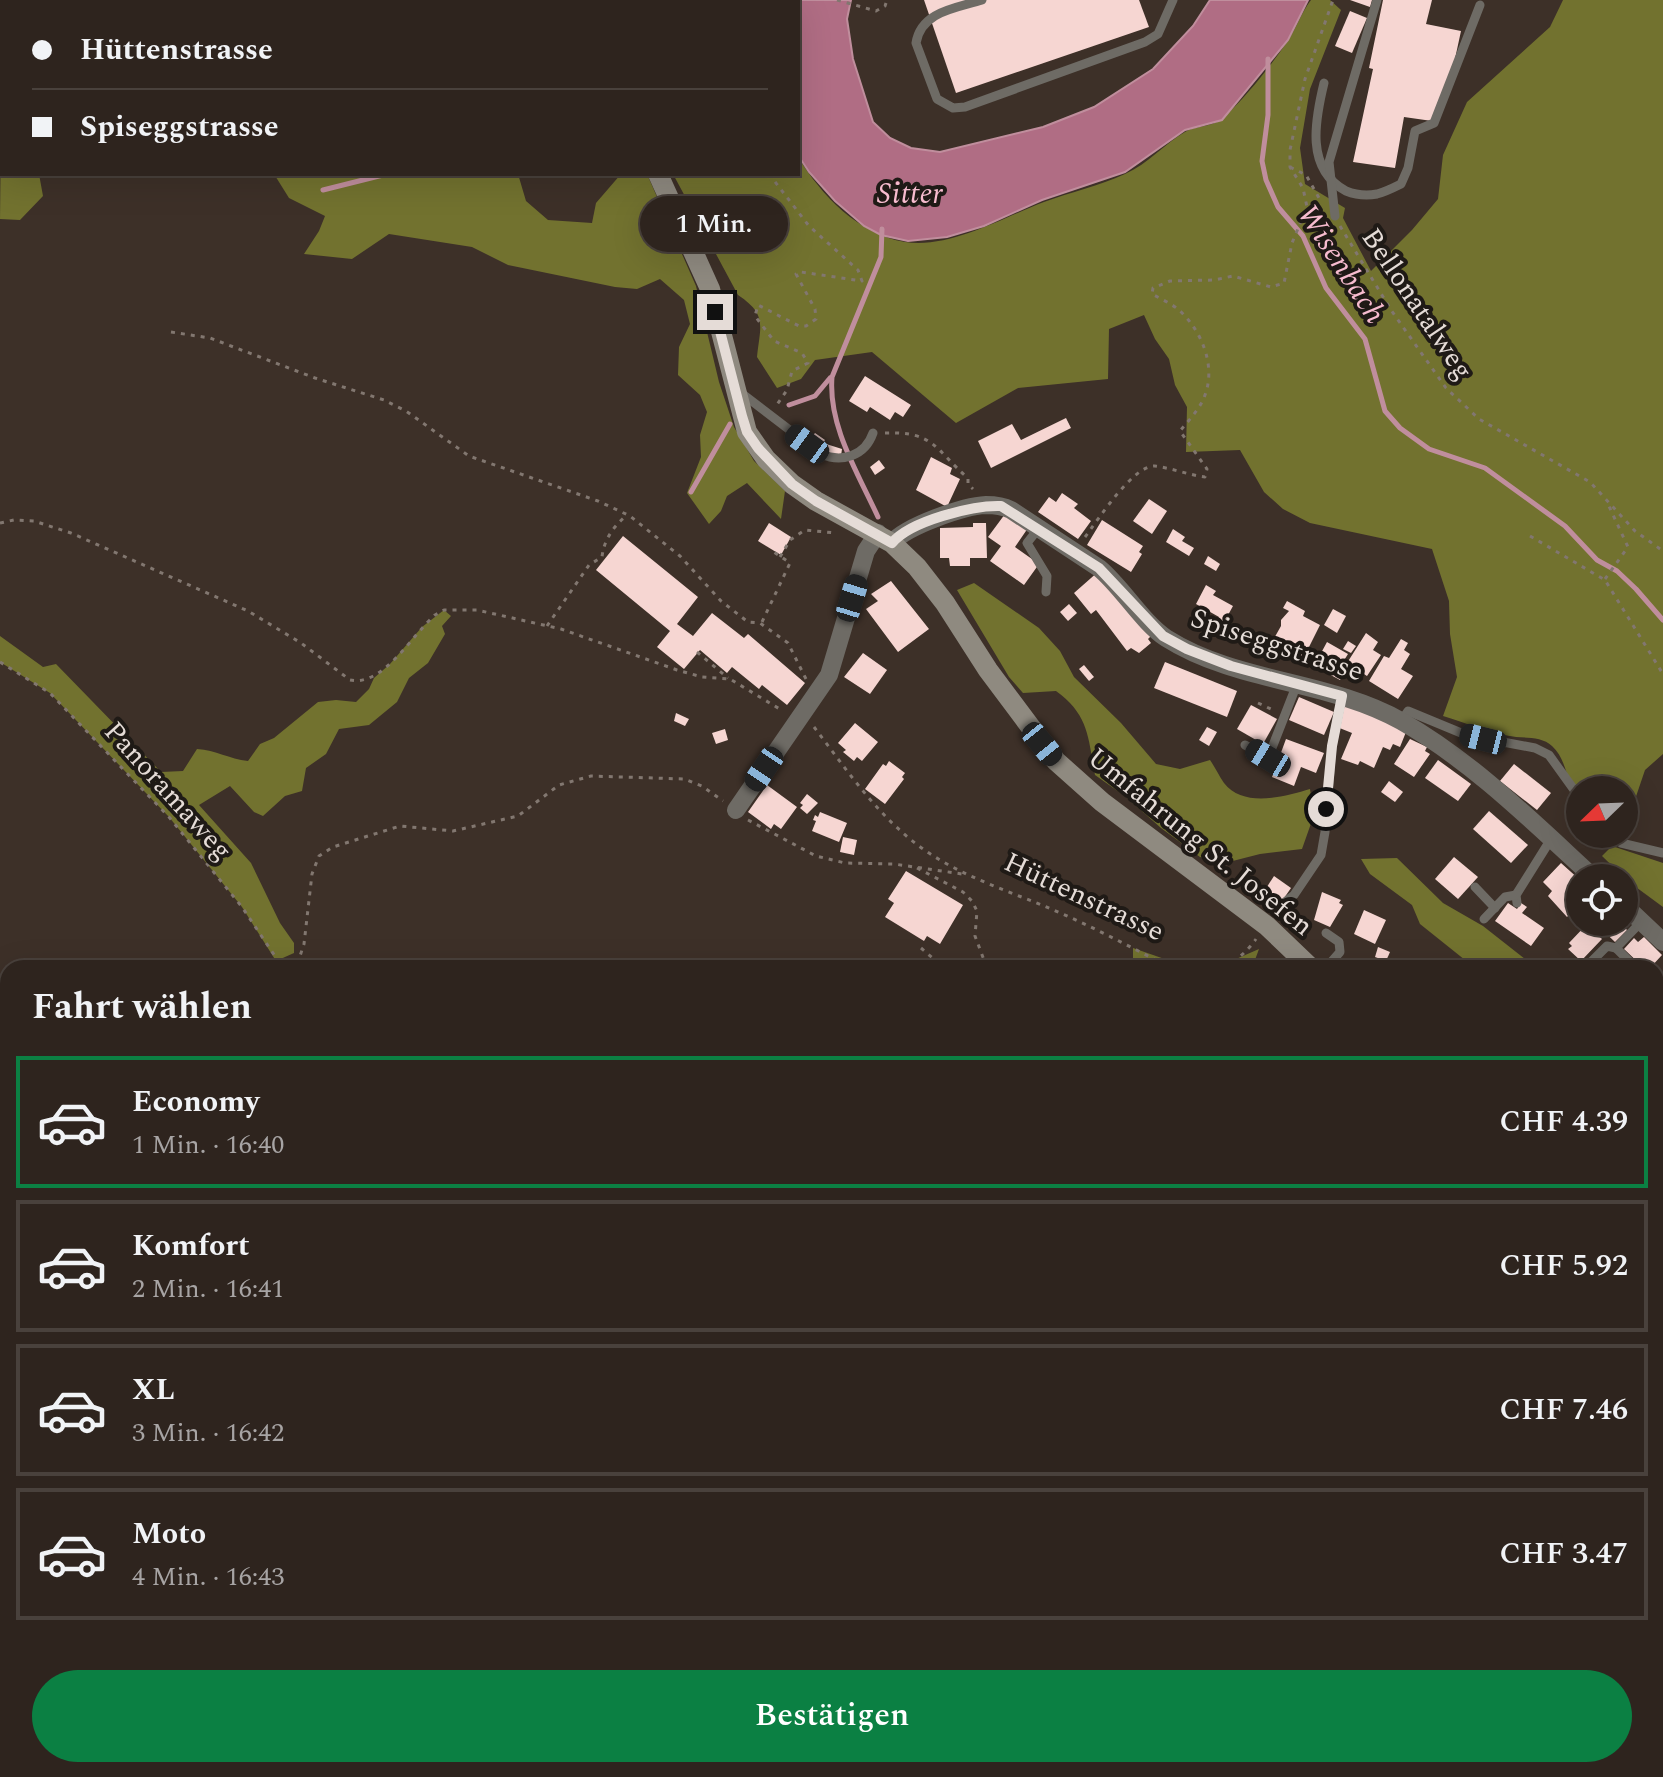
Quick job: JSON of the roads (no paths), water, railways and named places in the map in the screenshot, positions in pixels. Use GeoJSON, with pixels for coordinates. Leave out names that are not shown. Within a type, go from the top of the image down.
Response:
{"type":"FeatureCollection","features":[{"type":"Feature","properties":{"kind":"street"},"geometry":{"type":"LineString","coordinates":[[659,176],[710,289],[747,432],[766,459],[792,484],[816,501],[885,538],[866,551],[829,675],[736,810]]}},
{"type":"Feature","properties":{"kind":"street","name":"Spiseggstrasse"},"geometry":{"type":"LineString","coordinates":[[885,538],[983,505],[1011,510],[1111,578],[1163,636],[1187,649],[1231,666],[1373,706],[1401,721],[1464,765],[1579,864]]}},
{"type":"Feature","properties":{"kind":"street","name":"Umfahrung St. Josefen"},"geometry":{"type":"LineString","coordinates":[[885,538],[917,567],[945,603],[988,670],[1056,761],[1102,802],[1267,926],[1303,960]]}},
{"type":"Feature","properties":{"kind":"street"},"geometry":{"type":"LineString","coordinates":[[1638,917],[1663,942]]}},
{"type":"Feature","properties":{"kind":"lane"},"geometry":{"type":"LineString","coordinates":[[982,0],[928,19],[917,34],[916,43],[937,99],[943,105],[965,107],[1145,42],[1158,34],[1173,0]]}},
{"type":"Feature","properties":{"kind":"lane"},"geometry":{"type":"LineString","coordinates":[[1332,219],[1329,162],[1377,0]]}},
{"type":"Feature","properties":{"kind":"lane"},"geometry":{"type":"LineString","coordinates":[[1324,83],[1316,117],[1316,151],[1331,183],[1355,195],[1376,194],[1401,184],[1408,168],[1415,131],[1434,123],[1480,5]]}},
{"type":"Feature","properties":{"kind":"lane"},"geometry":{"type":"LineString","coordinates":[[734,387],[821,454],[833,459],[858,453],[876,433]]}},
{"type":"Feature","properties":{"kind":"lane"},"geometry":{"type":"LineString","coordinates":[[1039,528],[1027,543],[1047,576],[1046,592]]}},
{"type":"Feature","properties":{"kind":"lane"},"geometry":{"type":"LineString","coordinates":[[1245,745],[1268,758],[1297,684]]}},
{"type":"Feature","properties":{"kind":"lane"},"geometry":{"type":"LineString","coordinates":[[1281,905],[1294,895],[1321,855],[1332,746],[1342,696]]}},
{"type":"Feature","properties":{"kind":"lane"},"geometry":{"type":"LineString","coordinates":[[1401,721],[1408,711],[1466,735],[1535,748],[1549,755],[1566,779]]}},
{"type":"Feature","properties":{"kind":"lane"},"geometry":{"type":"LineString","coordinates":[[1484,919],[1505,897],[1517,899],[1551,839]]}},
{"type":"Feature","properties":{"kind":"lane"},"geometry":{"type":"LineString","coordinates":[[1638,847],[1663,853]]}},
{"type":"Feature","properties":{"kind":"lane"},"geometry":{"type":"LineString","coordinates":[[1475,887],[1495,908]]}},
{"type":"Feature","properties":{"kind":"lane"},"geometry":{"type":"LineString","coordinates":[[1616,948],[1642,921]]}},
{"type":"Feature","properties":{"kind":"lane"},"geometry":{"type":"LineString","coordinates":[[1326,933],[1339,942],[1340,952],[1333,960]]}},
{"type":"Feature","properties":{"kind":"lane"},"geometry":{"type":"LineString","coordinates":[[1593,960],[1607,946],[1616,948],[1628,960]]}},
{"type":"Feature","properties":{"kind":"water","name":"Sitter"},"geometry":{"type":"Polygon","coordinates":[[[800,0],[851,0],[847,19],[853,59],[873,122],[890,138],[911,148],[940,152],[1043,127],[1094,107],[1153,69],[1193,26],[1210,0],[1308,0],[1288,40],[1222,120],[1185,130],[1125,172],[1042,200],[984,226],[947,237],[908,241],[881,235],[864,226],[835,201],[800,158],[800,0]]]}},
{"type":"Feature","properties":{"kind":"waterway","name":"Wisenbach"},"geometry":{"type":"LineString","coordinates":[[1268,59],[1268,115],[1262,161],[1266,180],[1278,207],[1303,236],[1326,288],[1365,339],[1385,411],[1400,428],[1429,449],[1485,468],[1565,526],[1597,560],[1617,571],[1636,589],[1663,620]]}},
{"type":"Feature","properties":{"kind":"waterway"},"geometry":{"type":"LineString","coordinates":[[323,190],[379,176]]}},
{"type":"Feature","properties":{"kind":"waterway"},"geometry":{"type":"LineString","coordinates":[[878,517],[840,431],[832,395],[832,377],[881,257],[882,229]]}},
{"type":"Feature","properties":{"kind":"waterway"},"geometry":{"type":"LineString","coordinates":[[789,405],[815,396],[830,378]]}},
{"type":"Feature","properties":{"kind":"waterway"},"geometry":{"type":"LineString","coordinates":[[691,492],[730,424]]}}]}
